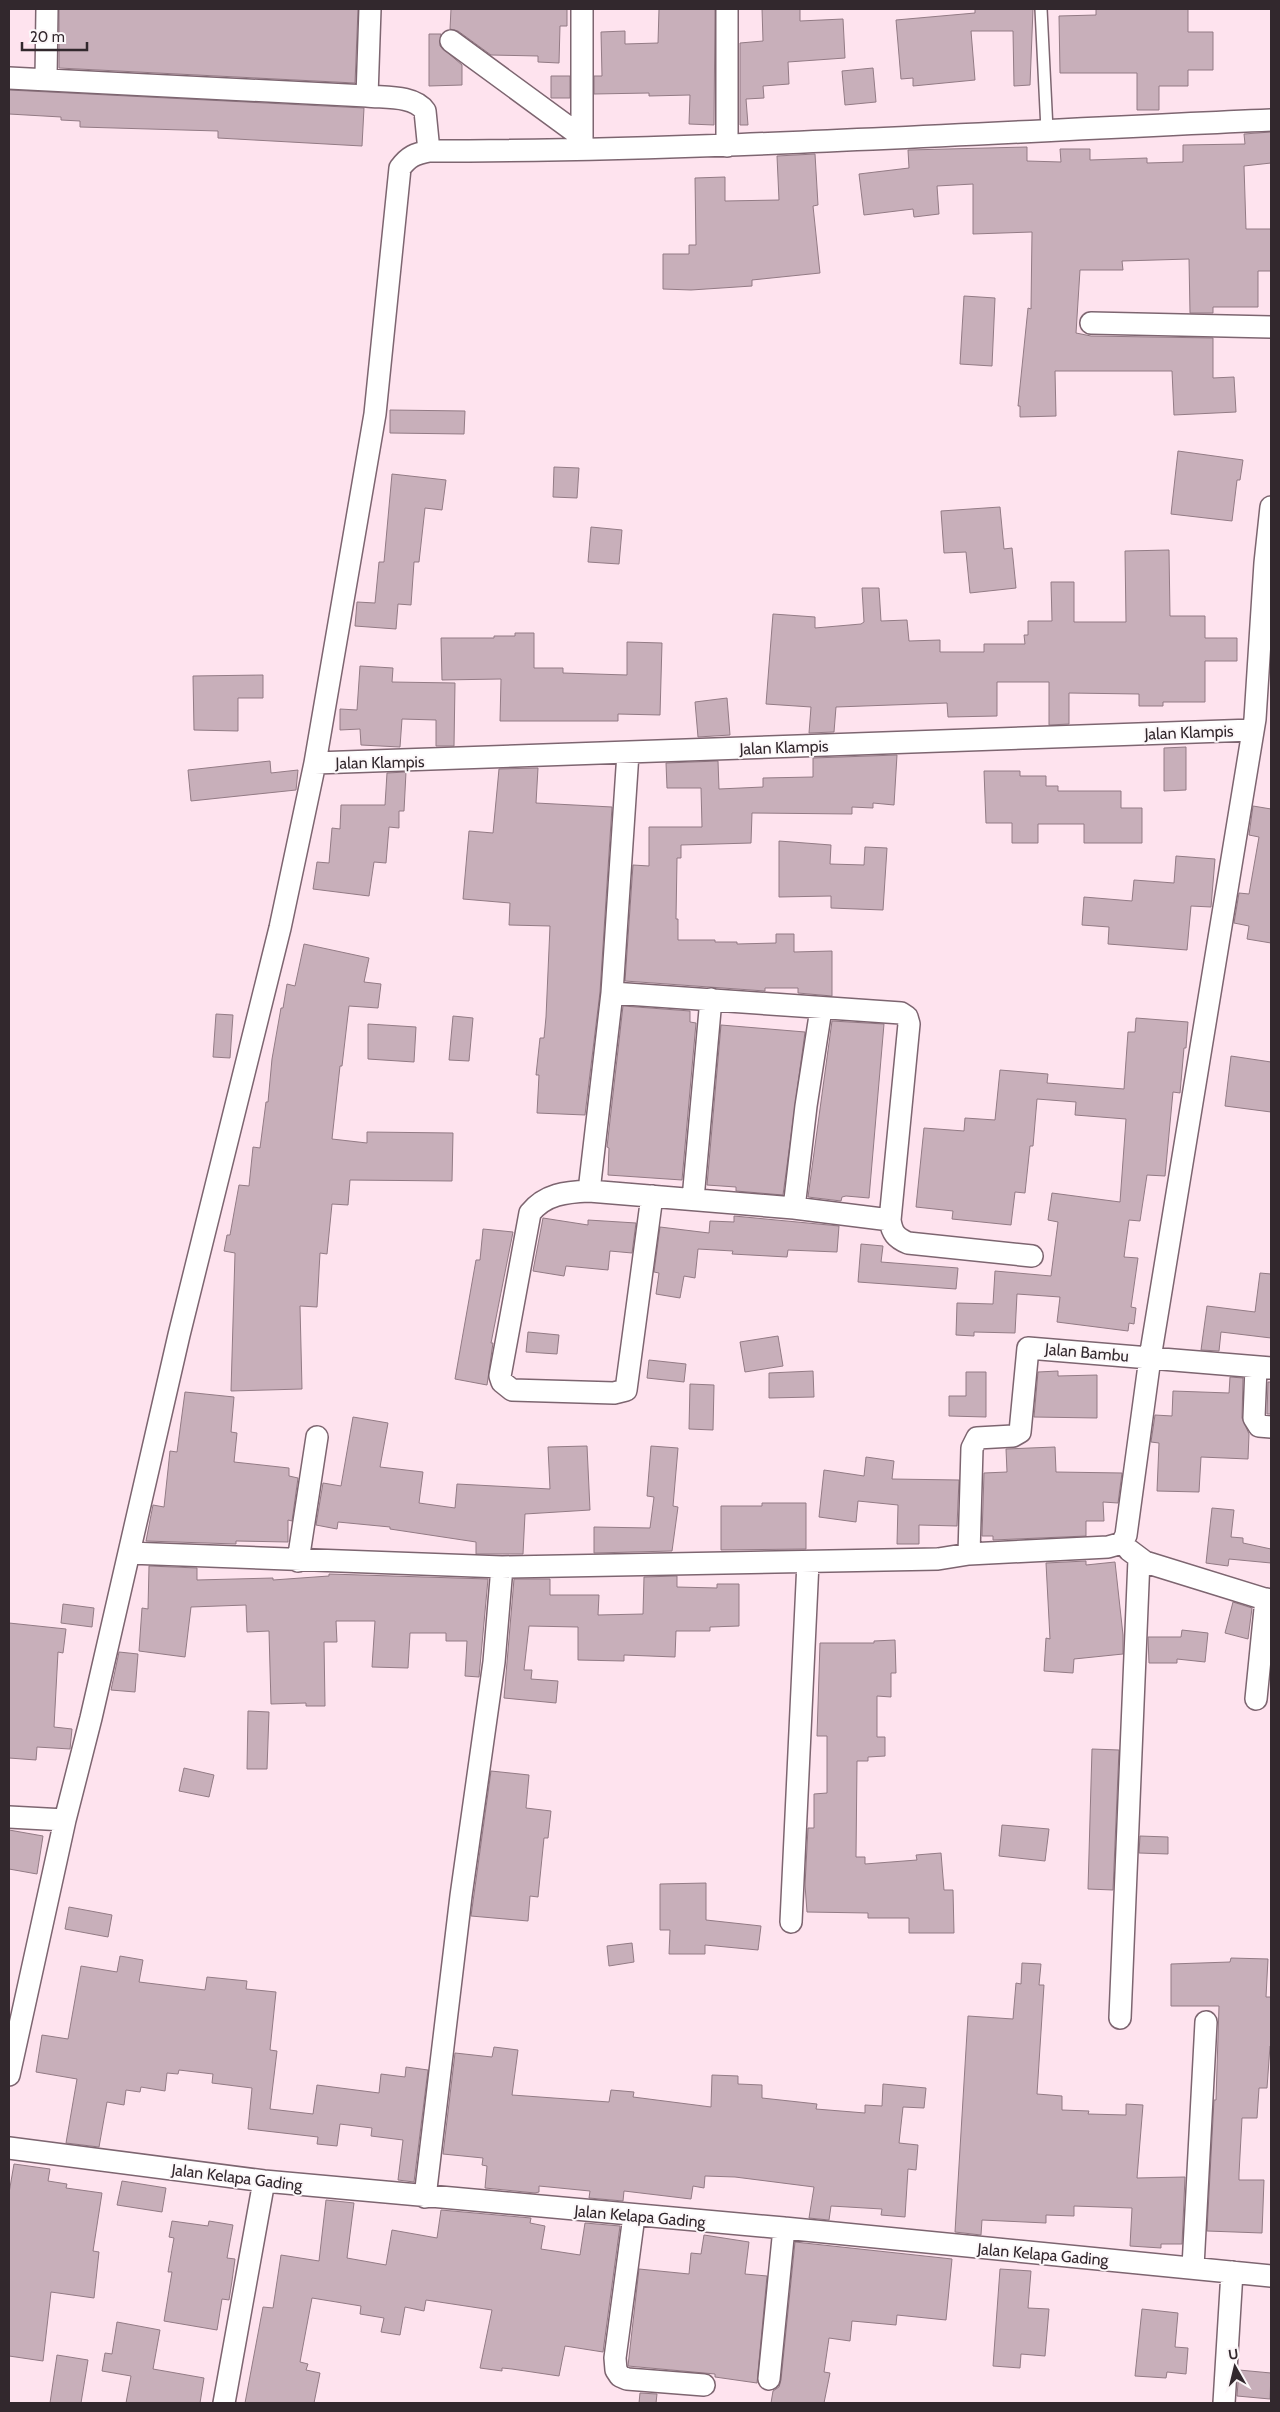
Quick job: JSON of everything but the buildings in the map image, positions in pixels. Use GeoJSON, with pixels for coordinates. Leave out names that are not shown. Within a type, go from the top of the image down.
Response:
{"type":"FeatureCollection","features":[{"type":"Feature","properties":{"kind":"street"},"geometry":{"type":"LineString","coordinates":[[46,79],[47,9]]}},
{"type":"Feature","properties":{"kind":"street"},"geometry":{"type":"LineString","coordinates":[[366,96],[370,9]]}},
{"type":"Feature","properties":{"kind":"street"},"geometry":{"type":"LineString","coordinates":[[582,9],[582,144]]}},
{"type":"Feature","properties":{"kind":"street"},"geometry":{"type":"LineString","coordinates":[[727,9],[727,146]]}},
{"type":"Feature","properties":{"kind":"street"},"geometry":{"type":"LineString","coordinates":[[451,41],[582,144]]}},
{"type":"Feature","properties":{"kind":"street"},"geometry":{"type":"LineString","coordinates":[[9,78],[366,96],[408,101],[422,107],[425,111],[430,151]]}},
{"type":"Feature","properties":{"kind":"street"},"geometry":{"type":"LineString","coordinates":[[9,2075],[65,1820],[179,1335],[280,928],[316,763],[374,422],[400,168],[407,158],[430,151],[582,144],[727,146],[1271,120]]}},
{"type":"Feature","properties":{"kind":"street"},"geometry":{"type":"LineString","coordinates":[[1091,323],[1271,327]]}},
{"type":"Feature","properties":{"kind":"street"},"geometry":{"type":"LineString","coordinates":[[129,1553],[298,1561],[502,1567],[938,1559],[969,1554],[1108,1547],[1122,1543],[1126,1535],[1150,1358],[1260,723],[1265,564],[1271,507]]}},
{"type":"Feature","properties":{"kind":"street","name":"Jalan Klampis"},"geometry":{"type":"LineString","coordinates":[[316,763],[628,753],[1260,723]]}},
{"type":"Feature","properties":{"kind":"street"},"geometry":{"type":"LineString","coordinates":[[589,1190],[612,992],[628,753]]}},
{"type":"Feature","properties":{"kind":"street"},"geometry":{"type":"LineString","coordinates":[[612,992],[821,1009],[894,1010],[907,1017],[909,1024],[890,1220],[895,1235],[908,1243],[1032,1256]]}},
{"type":"Feature","properties":{"kind":"street"},"geometry":{"type":"LineString","coordinates":[[693,1200],[711,999]]}},
{"type":"Feature","properties":{"kind":"street"},"geometry":{"type":"LineString","coordinates":[[794,1208],[806,1106],[821,1009]]}},
{"type":"Feature","properties":{"kind":"street"},"geometry":{"type":"LineString","coordinates":[[652,1196],[626,1390],[614,1393],[512,1390],[502,1382],[500,1376],[530,1213],[538,1203],[564,1192],[589,1190],[794,1208],[890,1220]]}},
{"type":"Feature","properties":{"kind":"street","name":"Jalan Bambu"},"geometry":{"type":"LineString","coordinates":[[969,1554],[972,1448],[978,1438],[1013,1436],[1020,1432],[1028,1348],[1264,1368]]}},
{"type":"Feature","properties":{"kind":"street"},"geometry":{"type":"LineString","coordinates":[[1264,1368],[1254,1418],[1259,1426],[1271,1427]]}},
{"type":"Feature","properties":{"kind":"street"},"geometry":{"type":"LineString","coordinates":[[298,1561],[317,1437]]}},
{"type":"Feature","properties":{"kind":"street"},"geometry":{"type":"LineString","coordinates":[[1122,1543],[1139,1559],[1269,1600],[1256,1699]]}},
{"type":"Feature","properties":{"kind":"street"},"geometry":{"type":"LineString","coordinates":[[1120,2018],[1139,1559]]}},
{"type":"Feature","properties":{"kind":"street"},"geometry":{"type":"LineString","coordinates":[[790,1922],[808,1562]]}},
{"type":"Feature","properties":{"kind":"street"},"geometry":{"type":"LineString","coordinates":[[425,2197],[461,1896],[494,1662],[502,1567]]}},
{"type":"Feature","properties":{"kind":"street"},"geometry":{"type":"LineString","coordinates":[[9,1818],[65,1820]]}},
{"type":"Feature","properties":{"kind":"street"},"geometry":{"type":"LineString","coordinates":[[1193,2267],[1206,2022]]}},
{"type":"Feature","properties":{"kind":"street","name":"Jalan Kelapa Gading"},"geometry":{"type":"LineString","coordinates":[[9,2148],[264,2181],[634,2216],[784,2228],[1271,2276]]}},
{"type":"Feature","properties":{"kind":"street"},"geometry":{"type":"LineString","coordinates":[[224,2403],[264,2181]]}},
{"type":"Feature","properties":{"kind":"street"},"geometry":{"type":"LineString","coordinates":[[634,2216],[616,2339],[616,2370],[620,2376],[627,2379],[704,2385]]}},
{"type":"Feature","properties":{"kind":"street"},"geometry":{"type":"LineString","coordinates":[[769,2380],[784,2228]]}},
{"type":"Feature","properties":{"kind":"street"},"geometry":{"type":"LineString","coordinates":[[1224,2403],[1232,2272]]}},
{"type":"Feature","properties":{"kind":"lane"},"geometry":{"type":"LineString","coordinates":[[1041,9],[1047,130]]}}]}
